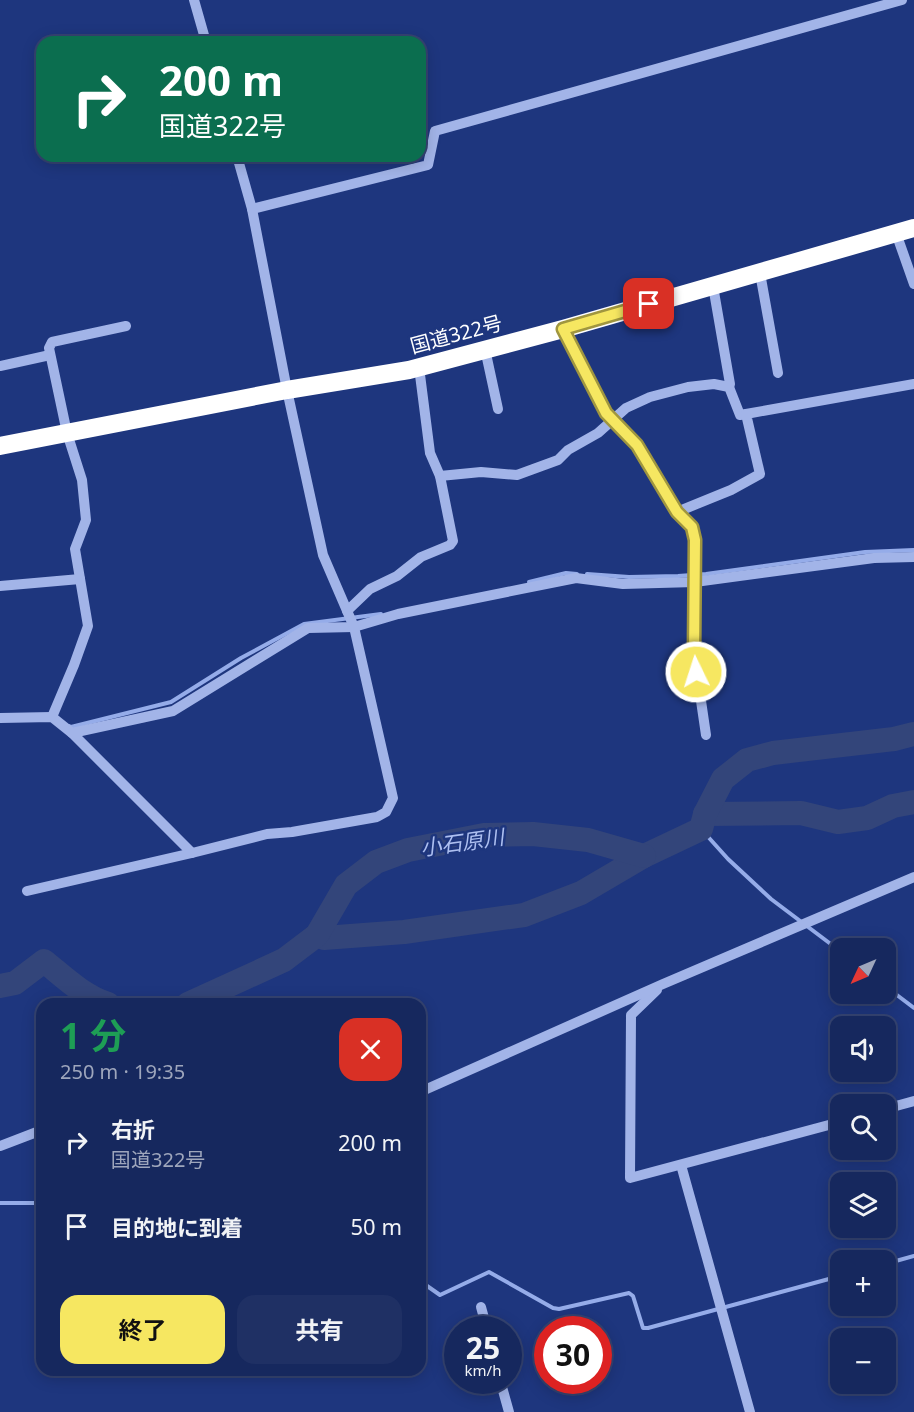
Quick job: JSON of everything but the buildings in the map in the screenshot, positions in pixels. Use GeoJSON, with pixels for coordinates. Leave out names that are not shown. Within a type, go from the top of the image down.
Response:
{"type":"FeatureCollection","features":[{"type":"Feature","properties":{"kind":"highway","name":"国道322号"},"geometry":{"type":"LineString","coordinates":[[0,446],[287,390],[419,367],[563,329],[914,228]]}},
{"type":"Feature","properties":{"kind":"street"},"geometry":{"type":"LineString","coordinates":[[194,0],[204,36]]}},
{"type":"Feature","properties":{"kind":"street"},"geometry":{"type":"LineString","coordinates":[[252,209],[428,165],[435,131],[902,0]]}},
{"type":"Feature","properties":{"kind":"street"},"geometry":{"type":"LineString","coordinates":[[27,891],[267,834],[292,832],[377,817],[386,812],[393,798],[351,619],[323,555],[287,390],[252,209],[239,162]]}},
{"type":"Feature","properties":{"kind":"street"},"geometry":{"type":"LineString","coordinates":[[896,233],[914,284]]}},
{"type":"Feature","properties":{"kind":"street"},"geometry":{"type":"LineString","coordinates":[[760,273],[778,373]]}},
{"type":"Feature","properties":{"kind":"street"},"geometry":{"type":"LineString","coordinates":[[713,286],[729,387],[740,415],[914,384]]}},
{"type":"Feature","properties":{"kind":"street"},"geometry":{"type":"LineString","coordinates":[[53,714],[88,626],[75,549],[86,520],[82,480],[67,433],[49,348],[52,342],[126,326]]}},
{"type":"Feature","properties":{"kind":"street"},"geometry":{"type":"LineString","coordinates":[[563,329],[606,413],[637,445],[677,512],[692,527],[695,540],[694,653],[706,735]]}},
{"type":"Feature","properties":{"kind":"street"},"geometry":{"type":"LineString","coordinates":[[485,349],[498,409]]}},
{"type":"Feature","properties":{"kind":"street"},"geometry":{"type":"LineString","coordinates":[[0,366],[50,355]]}},
{"type":"Feature","properties":{"kind":"street"},"geometry":{"type":"LineString","coordinates":[[351,619],[370,589],[397,576],[422,557],[450,545],[453,541],[440,476],[430,453],[419,367]]}},
{"type":"Feature","properties":{"kind":"street"},"geometry":{"type":"LineString","coordinates":[[440,476],[481,472],[517,475],[558,460],[568,450],[598,433],[627,408],[650,397],[688,387],[714,384],[729,387]]}},
{"type":"Feature","properties":{"kind":"street"},"geometry":{"type":"LineString","coordinates":[[677,512],[731,490],[760,474],[747,414]]}},
{"type":"Feature","properties":{"kind":"street"},"geometry":{"type":"LineString","coordinates":[[72,734],[173,711],[308,628],[351,619],[398,614],[576,578],[623,584],[874,558],[914,557]]}},
{"type":"Feature","properties":{"kind":"street"},"geometry":{"type":"LineString","coordinates":[[0,586],[80,579]]}},
{"type":"Feature","properties":{"kind":"street"},"geometry":{"type":"LineString","coordinates":[[53,714],[192,853]]}},
{"type":"Feature","properties":{"kind":"street"},"geometry":{"type":"LineString","coordinates":[[0,718],[53,714]]}},
{"type":"Feature","properties":{"kind":"street"},"geometry":{"type":"LineString","coordinates":[[426,1088],[914,877]]}},
{"type":"Feature","properties":{"kind":"street"},"geometry":{"type":"LineString","coordinates":[[663,984],[631,1015],[630,1178],[830,1125]]}},
{"type":"Feature","properties":{"kind":"street"},"geometry":{"type":"LineString","coordinates":[[896,1106],[914,1101]]}},
{"type":"Feature","properties":{"kind":"street"},"geometry":{"type":"LineString","coordinates":[[0,1146],[36,1132]]}},
{"type":"Feature","properties":{"kind":"street"},"geometry":{"type":"LineString","coordinates":[[681,1166],[750,1412]]}},
{"type":"Feature","properties":{"kind":"street"},"geometry":{"type":"LineString","coordinates":[[481,1307],[483,1316]]}},
{"type":"Feature","properties":{"kind":"street"},"geometry":{"type":"LineString","coordinates":[[504,1394],[509,1412]]}},
{"type":"Feature","properties":{"kind":"waterway"},"geometry":{"type":"LineString","coordinates":[[587,574],[629,577],[706,574],[865,552],[914,550]]}},
{"type":"Feature","properties":{"kind":"waterway"},"geometry":{"type":"LineString","coordinates":[[529,582],[566,573],[577,574]]}},
{"type":"Feature","properties":{"kind":"waterway"},"geometry":{"type":"LineString","coordinates":[[69,726],[171,702],[241,658],[304,624],[381,614]]}},
{"type":"Feature","properties":{"kind":"waterway","name":"小石原川"},"geometry":{"type":"LineString","coordinates":[[317,935],[324,938],[404,932],[524,915],[581,893],[644,856],[701,829],[705,814],[723,779],[747,760],[773,753],[894,739],[914,734]]}},
{"type":"Feature","properties":{"kind":"waterway","name":"小石原川"},"geometry":{"type":"LineString","coordinates":[[705,814],[801,813],[838,822],[867,818],[893,806],[914,802]]}},
{"type":"Feature","properties":{"kind":"waterway"},"geometry":{"type":"LineString","coordinates":[[701,829],[728,859],[771,899],[830,943]]}},
{"type":"Feature","properties":{"kind":"waterway","name":"小石原川"},"geometry":{"type":"LineString","coordinates":[[201,998],[284,960],[317,935],[346,885],[376,862],[408,850],[484,835],[533,834],[588,840],[644,856]]}},
{"type":"Feature","properties":{"kind":"waterway","name":"小石原川"},"geometry":{"type":"LineString","coordinates":[[0,986],[15,983],[44,961],[66,980],[94,998]]}},
{"type":"Feature","properties":{"kind":"waterway"},"geometry":{"type":"LineString","coordinates":[[896,994],[914,1008]]}},
{"type":"Feature","properties":{"kind":"waterway"},"geometry":{"type":"LineString","coordinates":[[0,1203],[36,1203]]}},
{"type":"Feature","properties":{"kind":"waterway"},"geometry":{"type":"LineString","coordinates":[[896,1261],[914,1256]]}},
{"type":"Feature","properties":{"kind":"waterway"},"geometry":{"type":"LineString","coordinates":[[426,1285],[440,1295],[489,1272],[553,1308],[559,1309],[629,1293],[633,1296],[643,1328],[648,1328],[830,1279]]}},
{"type":"Feature","properties":{"kind":"route"},"geometry":{"type":"LineString","coordinates":[[649,304],[563,329],[606,413],[637,445],[677,512],[692,527],[695,540],[694,653],[696,672]]}}]}
